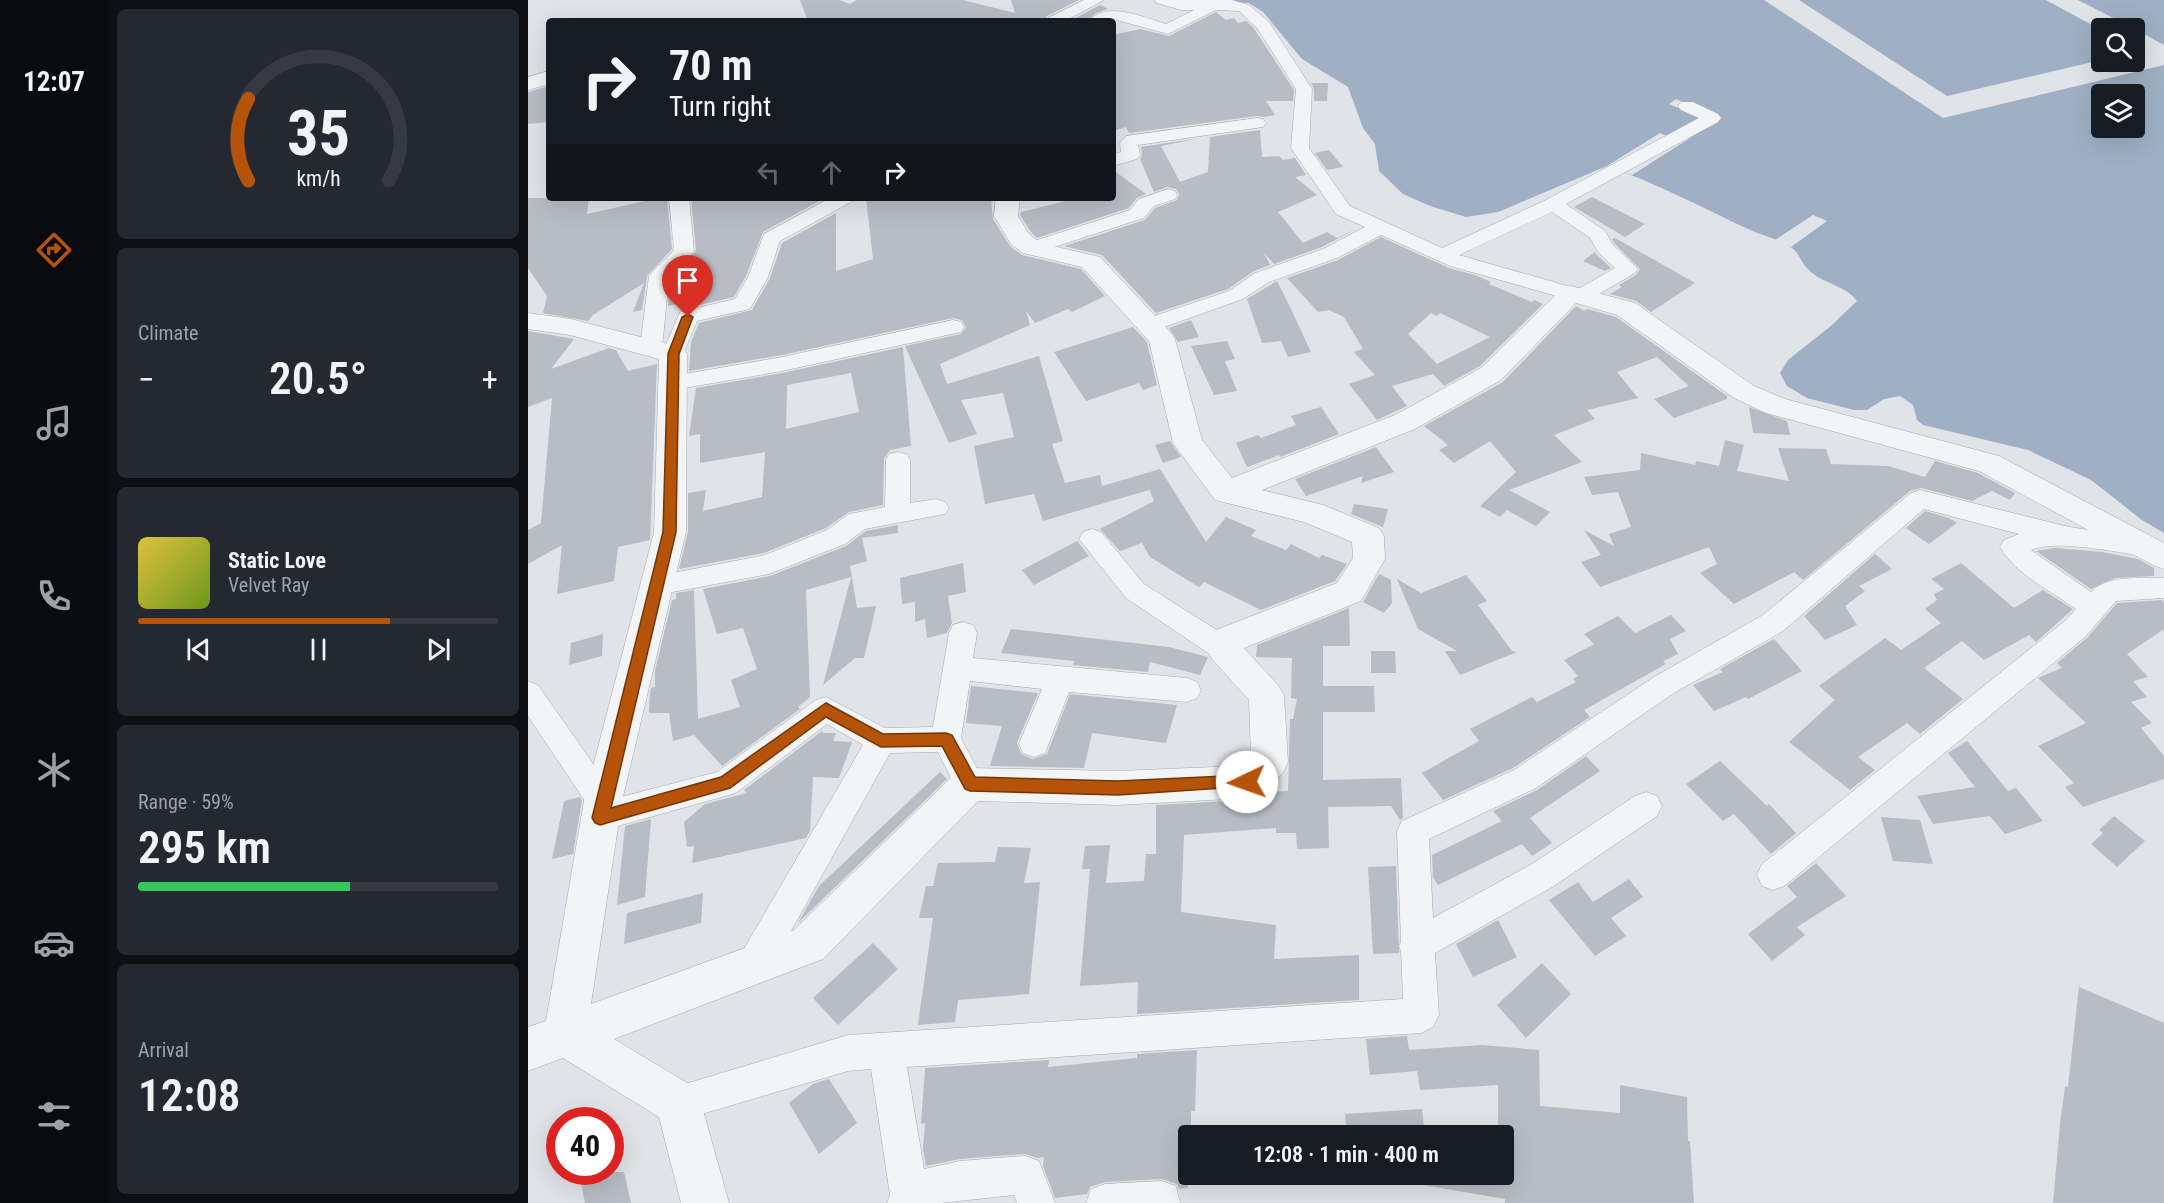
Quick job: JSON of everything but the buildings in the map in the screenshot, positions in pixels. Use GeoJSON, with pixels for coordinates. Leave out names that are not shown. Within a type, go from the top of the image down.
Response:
{"type":"FeatureCollection","features":[{"type":"Feature","properties":{"kind":"street"},"geometry":{"type":"LineString","coordinates":[[1059,18],[1096,0]]}},
{"type":"Feature","properties":{"kind":"street"},"geometry":{"type":"LineString","coordinates":[[1162,0],[1181,5],[1232,5],[1244,8],[1263,25],[1304,89],[1300,148],[1343,210],[1457,262],[1626,309],[1744,392],[1776,406],[1989,463],[2154,551]]}},
{"type":"Feature","properties":{"kind":"street"},"geometry":{"type":"LineString","coordinates":[[1103,18],[1112,14],[1168,29],[1213,6]]}},
{"type":"Feature","properties":{"kind":"street"},"geometry":{"type":"LineString","coordinates":[[528,84],[546,77]]}},
{"type":"Feature","properties":{"kind":"street"},"geometry":{"type":"LineString","coordinates":[[1443,255],[1553,204],[1712,118],[1687,106]]}},
{"type":"Feature","properties":{"kind":"street"},"geometry":{"type":"LineString","coordinates":[[1116,160],[1131,155],[1132,140],[1244,129]]}},
{"type":"Feature","properties":{"kind":"street"},"geometry":{"type":"LineString","coordinates":[[1032,248],[1137,214],[1144,209],[1146,203],[1168,195]]}},
{"type":"Feature","properties":{"kind":"street"},"geometry":{"type":"LineString","coordinates":[[547,1042],[670,532],[666,362],[659,276],[684,251],[679,201]]}},
{"type":"Feature","properties":{"kind":"street"},"geometry":{"type":"LineString","coordinates":[[666,362],[688,317],[743,304],[758,277],[771,238],[839,201]]}},
{"type":"Feature","properties":{"kind":"street"},"geometry":{"type":"LineString","coordinates":[[1008,201],[1006,216],[1020,239],[1032,248],[1091,262],[1162,339],[1188,443],[1226,492],[1312,513],[1368,536],[1369,559],[1349,592],[1228,640],[1224,649]]}},
{"type":"Feature","properties":{"kind":"street"},"geometry":{"type":"LineString","coordinates":[[1226,492],[1405,422],[1491,374],[1576,295],[1628,268],[1605,248],[1598,235],[1553,204]]}},
{"type":"Feature","properties":{"kind":"street"},"geometry":{"type":"LineString","coordinates":[[1150,325],[1236,295],[1246,285],[1278,270],[1334,252],[1380,227]]}},
{"type":"Feature","properties":{"kind":"street"},"geometry":{"type":"LineString","coordinates":[[528,321],[571,327],[666,362],[782,364],[953,327]]}},
{"type":"Feature","properties":{"kind":"street"},"geometry":{"type":"LineString","coordinates":[[897,514],[898,460]]}},
{"type":"Feature","properties":{"kind":"street"},"geometry":{"type":"LineString","coordinates":[[547,1042],[678,1103],[848,1053],[1421,1015],[1416,946],[1413,831],[1525,779],[1664,685],[1773,623],[1920,499],[2069,537],[2154,551]]}},
{"type":"Feature","properties":{"kind":"street"},"geometry":{"type":"LineString","coordinates":[[656,585],[769,564],[836,537],[858,521],[936,508]]}},
{"type":"Feature","properties":{"kind":"street"},"geometry":{"type":"LineString","coordinates":[[2069,537],[2034,538],[2013,547],[2023,558],[2092,607]]}},
{"type":"Feature","properties":{"kind":"street"},"geometry":{"type":"LineString","coordinates":[[547,1042],[808,945],[970,784],[1118,788],[1247,782],[1270,762],[1266,695],[1224,649],[1135,591],[1092,539]]}},
{"type":"Feature","properties":{"kind":"street"},"geometry":{"type":"LineString","coordinates":[[1773,875],[2076,628],[2092,607],[2109,591],[2164,588]]}},
{"type":"Feature","properties":{"kind":"street"},"geometry":{"type":"LineString","coordinates":[[963,633],[946,739],[970,784]]}},
{"type":"Feature","properties":{"kind":"street"},"geometry":{"type":"LineString","coordinates":[[957,668],[1187,690]]}},
{"type":"Feature","properties":{"kind":"street"},"geometry":{"type":"LineString","coordinates":[[1034,744],[1060,679]]}},
{"type":"Feature","properties":{"kind":"street"},"geometry":{"type":"LineString","coordinates":[[528,693],[602,809]]}},
{"type":"Feature","properties":{"kind":"street"},"geometry":{"type":"LineString","coordinates":[[602,809],[725,783],[826,709],[881,741],[946,739]]}},
{"type":"Feature","properties":{"kind":"street"},"geometry":{"type":"LineString","coordinates":[[753,966],[881,741]]}},
{"type":"Feature","properties":{"kind":"street"},"geometry":{"type":"LineString","coordinates":[[1416,946],[1543,875],[1646,806]]}},
{"type":"Feature","properties":{"kind":"street"},"geometry":{"type":"LineString","coordinates":[[886,1050],[907,1199],[930,1185],[1025,1175],[1036,1203]]}},
{"type":"Feature","properties":{"kind":"street"},"geometry":{"type":"LineString","coordinates":[[678,1103],[705,1203]]}},
{"type":"Feature","properties":{"kind":"street"},"geometry":{"type":"LineString","coordinates":[[1105,1203],[1161,1200],[1161,1203]]}},
{"type":"Feature","properties":{"kind":"water"},"geometry":{"type":"Polygon","coordinates":[[[1189,0],[2164,0],[2164,533],[2142,520],[2091,480],[2028,450],[1923,425],[1917,420],[1913,405],[1900,396],[1884,399],[1867,410],[1854,410],[1807,398],[1787,386],[1780,373],[1788,360],[1832,325],[1857,301],[1838,286],[1810,271],[1795,251],[1787,245],[1661,188],[1607,166],[1498,212],[1466,217],[1430,206],[1403,194],[1379,171],[1375,144],[1363,128],[1348,87],[1302,59],[1263,12],[1249,3],[1189,0]]]}},
{"type":"Feature","properties":{"kind":"pier"},"geometry":{"type":"Polygon","coordinates":[[[1764,0],[1799,0],[1947,96],[2091,62],[2091,72],[2135,72],[1943,118],[1764,0]]]}},
{"type":"Feature","properties":{"kind":"pier"},"geometry":{"type":"Polygon","coordinates":[[[2046,0],[2078,0],[2113,18],[2091,18],[2091,25],[2046,0]]]}},
{"type":"Feature","properties":{"kind":"pier"},"geometry":{"type":"Polygon","coordinates":[[[2145,35],[2164,45],[2164,65],[2145,70],[2145,35]]]}},
{"type":"Feature","properties":{"kind":"pier"},"geometry":{"type":"Polygon","coordinates":[[[1676,99],[1720,119],[1632,175],[1607,166],[1660,133],[1669,137],[1700,117],[1669,104],[1676,99]]]}},
{"type":"Feature","properties":{"kind":"pier"},"geometry":{"type":"Polygon","coordinates":[[[1813,215],[1827,221],[1791,247],[1775,240],[1813,215]]]}},
{"type":"Feature","properties":{"kind":"route"},"geometry":{"type":"LineString","coordinates":[[688,317],[673,354],[670,532],[600,818],[725,783],[826,709],[881,741],[946,739],[970,784],[1118,788],[1247,782]]}}]}
